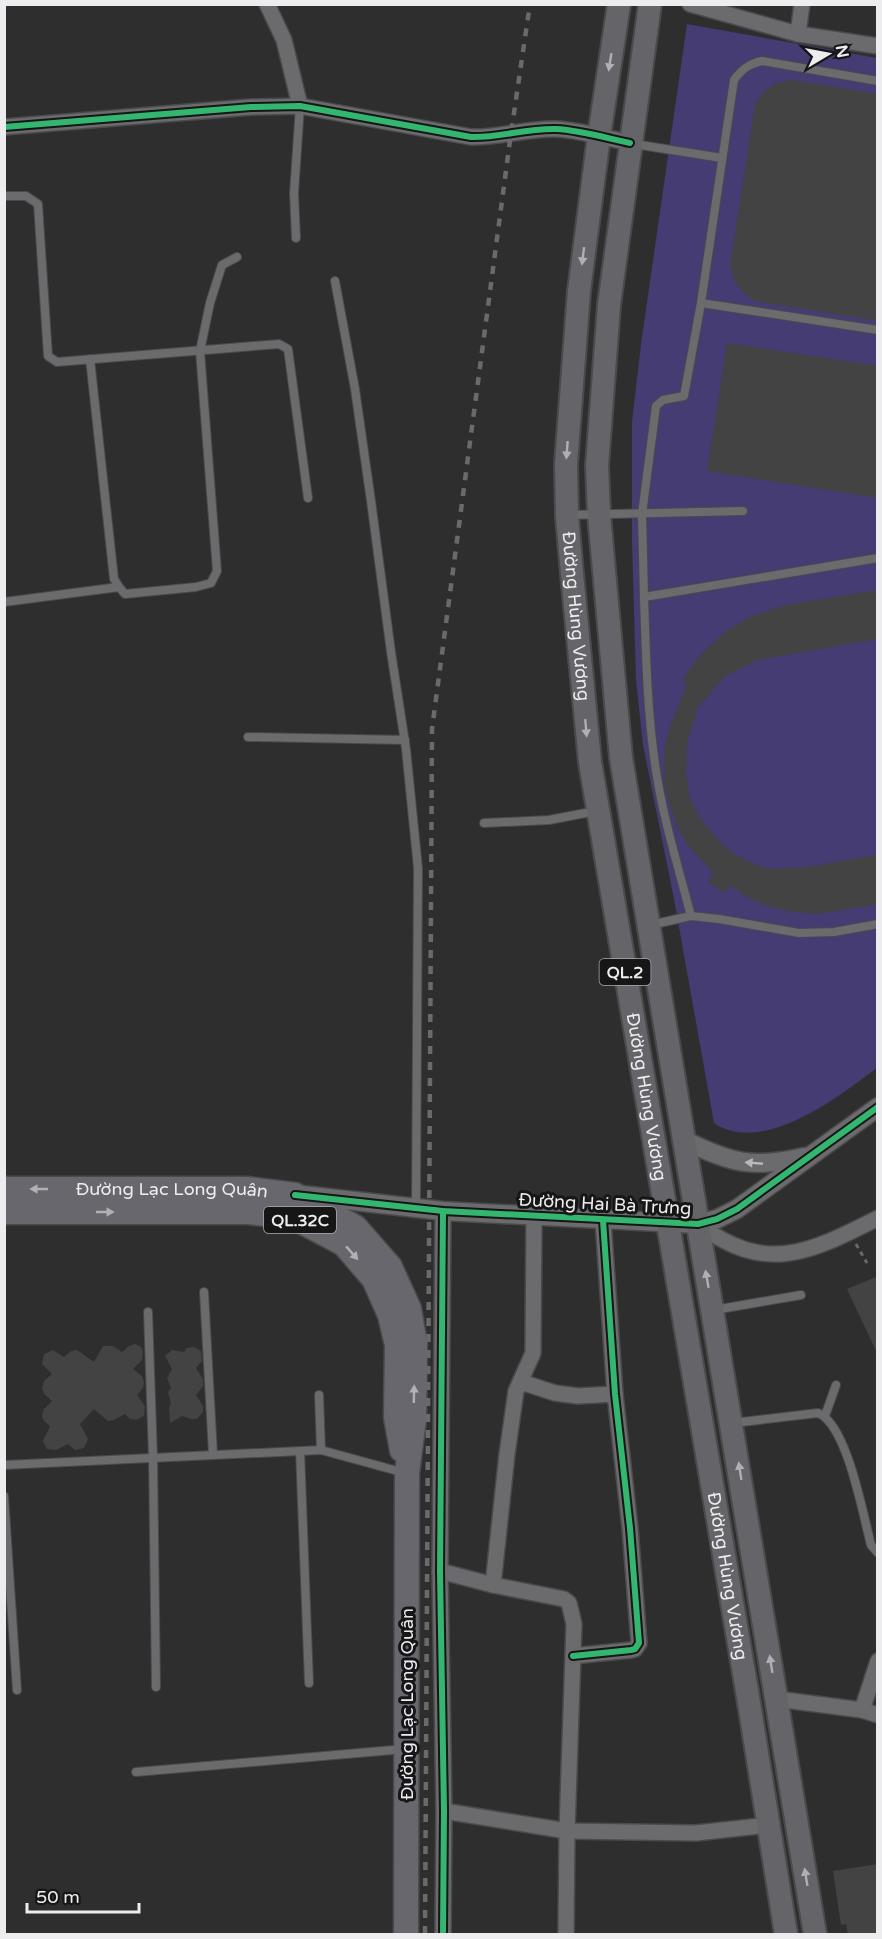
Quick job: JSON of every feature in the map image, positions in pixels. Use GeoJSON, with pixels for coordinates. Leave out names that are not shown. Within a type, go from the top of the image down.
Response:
{"type":"FeatureCollection","features":[{"type":"Feature","properties":{"kind":"highway","name":"Đường Lạc Long Quân"},"geometry":{"type":"LineString","coordinates":[[4,1189],[247,1189],[294,1206],[331,1214],[355,1227],[390,1267],[409,1309],[415,1344],[414,1419],[407,1473],[406,1935]]}},
{"type":"Feature","properties":{"kind":"highway","name":"Đường Lạc Long Quân"},"geometry":{"type":"LineString","coordinates":[[4,1212],[249,1212],[294,1206],[344,1244],[374,1279],[390,1315],[397,1345],[396,1417],[407,1473]]}},
{"type":"Feature","properties":{"kind":"main road","name":"Đường Hùng Vương"},"geometry":{"type":"LineString","coordinates":[[619,4],[579,291],[566,464],[567,516],[590,762],[786,1935]]}},
{"type":"Feature","properties":{"kind":"main road","name":"Đường Hùng Vương"},"geometry":{"type":"LineString","coordinates":[[650,4],[609,304],[597,466],[599,514],[621,758],[815,1935]]}},
{"type":"Feature","properties":{"kind":"street"},"geometry":{"type":"LineString","coordinates":[[267,4],[284,40],[300,106]]}},
{"type":"Feature","properties":{"kind":"street"},"geometry":{"type":"LineString","coordinates":[[690,4],[798,34],[878,46]]}},
{"type":"Feature","properties":{"kind":"street"},"geometry":{"type":"LineString","coordinates":[[798,34],[802,4]]}},
{"type":"Feature","properties":{"kind":"street"},"geometry":{"type":"LineString","coordinates":[[4,127],[251,107],[300,106],[471,137],[490,138],[511,133],[556,129],[630,143]]}},
{"type":"Feature","properties":{"kind":"street","name":"Đường Hai Bà Trưng"},"geometry":{"type":"LineString","coordinates":[[294,1206],[416,1209],[698,1224],[717,1219],[736,1209],[878,1107]]}},
{"type":"Feature","properties":{"kind":"street"},"geometry":{"type":"LineString","coordinates":[[684,1140],[720,1156],[752,1164],[777,1163],[811,1156]]}},
{"type":"Feature","properties":{"kind":"street","name":"Đường Hai Bà Trưng"},"geometry":{"type":"LineString","coordinates":[[331,1214],[416,1209]]}},
{"type":"Feature","properties":{"kind":"street"},"geometry":{"type":"LineString","coordinates":[[442,1211],[440,1571],[444,1811],[442,1935]]}},
{"type":"Feature","properties":{"kind":"street"},"geometry":{"type":"LineString","coordinates":[[494,1585],[507,1454],[516,1391],[533,1353],[534,1216]]}},
{"type":"Feature","properties":{"kind":"street"},"geometry":{"type":"LineString","coordinates":[[698,1224],[733,1246],[769,1255],[823,1245],[878,1218]]}},
{"type":"Feature","properties":{"kind":"street"},"geometry":{"type":"LineString","coordinates":[[573,1656],[631,1650],[635,1649],[639,1643],[630,1528],[615,1394],[603,1220]]}},
{"type":"Feature","properties":{"kind":"street"},"geometry":{"type":"LineString","coordinates":[[521,1382],[555,1393],[578,1396],[615,1394]]}},
{"type":"Feature","properties":{"kind":"street"},"geometry":{"type":"LineString","coordinates":[[440,1571],[564,1599],[569,1603],[574,1624],[566,1935]]}},
{"type":"Feature","properties":{"kind":"street"},"geometry":{"type":"LineString","coordinates":[[862,1710],[878,1661]]}},
{"type":"Feature","properties":{"kind":"street"},"geometry":{"type":"LineString","coordinates":[[777,1699],[862,1710],[878,1715]]}},
{"type":"Feature","properties":{"kind":"street"},"geometry":{"type":"LineString","coordinates":[[444,1811],[567,1831],[696,1833],[769,1825]]}},
{"type":"Feature","properties":{"kind":"lane"},"geometry":{"type":"LineString","coordinates":[[691,916],[672,846],[655,765],[648,693],[642,514],[656,406],[663,400],[684,396],[701,303],[734,80],[742,69],[752,63],[762,62],[878,81]]}},
{"type":"Feature","properties":{"kind":"lane"},"geometry":{"type":"LineString","coordinates":[[296,238],[294,193],[300,106]]}},
{"type":"Feature","properties":{"kind":"lane"},"geometry":{"type":"LineString","coordinates":[[630,143],[722,158]]}},
{"type":"Feature","properties":{"kind":"lane"},"geometry":{"type":"LineString","coordinates":[[4,196],[26,196],[38,204],[48,356],[57,362],[279,344],[288,349],[308,498]]}},
{"type":"Feature","properties":{"kind":"lane"},"geometry":{"type":"LineString","coordinates":[[90,359],[114,579],[125,594],[196,587],[211,583],[218,571],[200,351],[210,303],[222,265],[237,257]]}},
{"type":"Feature","properties":{"kind":"lane"},"geometry":{"type":"LineString","coordinates":[[335,281],[355,389],[405,740],[418,868],[416,1209]]}},
{"type":"Feature","properties":{"kind":"lane"},"geometry":{"type":"LineString","coordinates":[[701,303],[878,330]]}},
{"type":"Feature","properties":{"kind":"lane"},"geometry":{"type":"LineString","coordinates":[[567,516],[743,511]]}},
{"type":"Feature","properties":{"kind":"lane"},"geometry":{"type":"LineString","coordinates":[[644,597],[878,558]]}},
{"type":"Feature","properties":{"kind":"lane"},"geometry":{"type":"LineString","coordinates":[[4,602],[119,587]]}},
{"type":"Feature","properties":{"kind":"lane"},"geometry":{"type":"LineString","coordinates":[[248,736],[405,740]]}},
{"type":"Feature","properties":{"kind":"lane"},"geometry":{"type":"LineString","coordinates":[[484,823],[549,820],[598,811]]}},
{"type":"Feature","properties":{"kind":"lane"},"geometry":{"type":"LineString","coordinates":[[649,925],[691,916],[799,933],[834,932],[878,924]]}},
{"type":"Feature","properties":{"kind":"lane"},"geometry":{"type":"LineString","coordinates":[[204,1292],[213,1454]]}},
{"type":"Feature","properties":{"kind":"lane"},"geometry":{"type":"LineString","coordinates":[[713,1311],[801,1295]]}},
{"type":"Feature","properties":{"kind":"lane"},"geometry":{"type":"LineString","coordinates":[[148,1312],[153,1456],[156,1687]]}},
{"type":"Feature","properties":{"kind":"lane"},"geometry":{"type":"LineString","coordinates":[[825,1416],[836,1385]]}},
{"type":"Feature","properties":{"kind":"lane"},"geometry":{"type":"LineString","coordinates":[[319,1395],[321,1450]]}},
{"type":"Feature","properties":{"kind":"lane"},"geometry":{"type":"LineString","coordinates":[[732,1424],[818,1413],[825,1416],[847,1453],[871,1545],[878,1553]]}},
{"type":"Feature","properties":{"kind":"lane"},"geometry":{"type":"LineString","coordinates":[[4,1465],[153,1456],[321,1450],[407,1473]]}},
{"type":"Feature","properties":{"kind":"lane"},"geometry":{"type":"LineString","coordinates":[[300,1451],[309,1683]]}},
{"type":"Feature","properties":{"kind":"lane"},"geometry":{"type":"LineString","coordinates":[[4,1496],[17,1690]]}},
{"type":"Feature","properties":{"kind":"lane"},"geometry":{"type":"LineString","coordinates":[[136,1772],[406,1749]]}},
{"type":"Feature","properties":{"kind":"path"},"geometry":{"type":"LineString","coordinates":[[849,1233],[867,1263]]}},
{"type":"Feature","properties":{"kind":"shaded area"},"geometry":{"type":"Polygon","coordinates":[[[687,24],[877,58],[877,1068],[821,1107],[799,1119],[777,1128],[755,1132],[733,1131],[714,1123],[674,899],[643,745],[636,680],[632,542],[632,422],[687,24]]]}},
{"type":"Feature","properties":{"kind":"building"},"geometry":{"type":"Polygon","coordinates":[[[793,80],[878,94],[878,321],[755,301],[736,283],[730,266],[755,105],[763,92],[777,83],[793,80]]]}},
{"type":"Feature","properties":{"kind":"building"},"geometry":{"type":"Polygon","coordinates":[[[727,343],[878,366],[878,498],[707,471],[727,343]]]}},
{"type":"Feature","properties":{"kind":"building"},"geometry":{"type":"Polygon","coordinates":[[[878,590],[878,639],[758,660],[724,677],[694,712],[697,714],[687,745],[686,775],[690,798],[700,818],[719,841],[735,855],[759,866],[776,869],[807,867],[878,855],[878,904],[819,914],[792,912],[766,906],[745,896],[730,885],[725,893],[708,882],[713,873],[687,844],[677,827],[665,789],[664,750],[669,729],[687,684],[682,680],[699,656],[726,631],[750,617],[785,605],[878,590]]]}},
{"type":"Feature","properties":{"kind":"building"},"geometry":{"type":"Polygon","coordinates":[[[878,1276],[878,1355],[847,1289],[878,1276]]]}},
{"type":"Feature","properties":{"kind":"building"},"geometry":{"type":"Polygon","coordinates":[[[135,1344],[143,1351],[142,1360],[133,1369],[142,1376],[144,1382],[143,1388],[137,1395],[145,1406],[144,1416],[136,1420],[130,1419],[125,1414],[108,1421],[94,1409],[80,1424],[88,1439],[84,1448],[75,1450],[68,1444],[56,1450],[47,1449],[43,1441],[50,1426],[42,1416],[44,1409],[52,1401],[44,1394],[42,1388],[44,1381],[52,1374],[42,1364],[44,1354],[53,1350],[64,1357],[71,1351],[77,1350],[94,1362],[103,1346],[113,1346],[122,1352],[135,1344]]]}},
{"type":"Feature","properties":{"kind":"building"},"geometry":{"type":"Polygon","coordinates":[[[194,1347],[201,1351],[202,1361],[196,1368],[203,1379],[203,1386],[196,1395],[203,1406],[203,1412],[197,1419],[182,1416],[170,1423],[169,1407],[171,1404],[168,1392],[171,1388],[167,1378],[172,1369],[165,1356],[172,1350],[184,1352],[187,1348],[194,1347]]]}},
{"type":"Feature","properties":{"kind":"building"},"geometry":{"type":"Polygon","coordinates":[[[878,1864],[878,1935],[848,1935],[846,1924],[841,1925],[833,1871],[878,1864]]]}},
{"type":"Feature","properties":{"kind":"railway"},"geometry":{"type":"LineString","coordinates":[[425,1934],[432,729],[530,4]]}},
{"type":"Feature","properties":{"kind":"cycle path"},"geometry":{"type":"LineString","coordinates":[[4,127],[251,107],[300,106],[471,137],[556,129],[630,143]]}},
{"type":"Feature","properties":{"kind":"cycle path"},"geometry":{"type":"LineString","coordinates":[[295,1195],[443,1211],[698,1224],[717,1219],[737,1209],[878,1107]]}},
{"type":"Feature","properties":{"kind":"cycle path"},"geometry":{"type":"LineString","coordinates":[[443,1211],[440,1571],[444,1811],[443,1934]]}},
{"type":"Feature","properties":{"kind":"cycle path"},"geometry":{"type":"LineString","coordinates":[[573,1656],[631,1650],[635,1649],[639,1643],[630,1528],[615,1394],[603,1220]]}}]}
